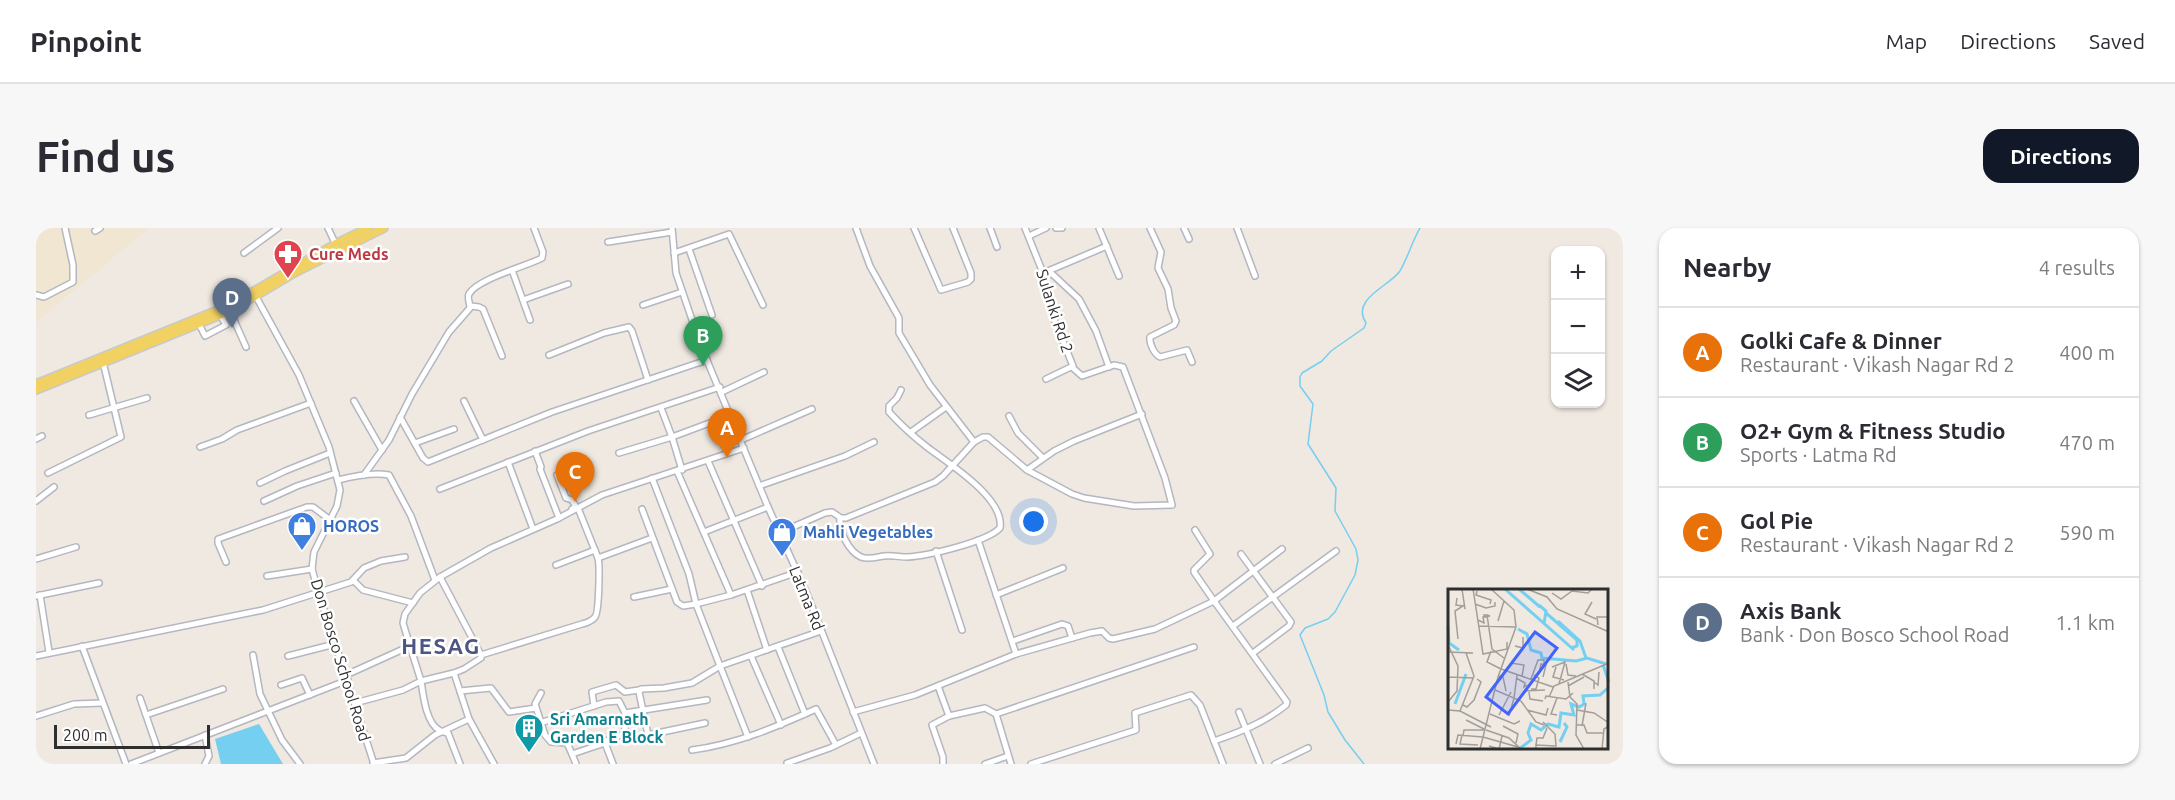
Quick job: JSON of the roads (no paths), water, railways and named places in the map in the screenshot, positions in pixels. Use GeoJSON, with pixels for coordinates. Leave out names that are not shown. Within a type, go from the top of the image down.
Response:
{"type":"FeatureCollection","features":[{"type":"Feature","properties":{"kind":"main road"},"geometry":{"type":"LineString","coordinates":[[36,390],[230,311],[254,294],[368,228]]}},
{"type":"Feature","properties":{"kind":"main road"},"geometry":{"type":"LineString","coordinates":[[336,247],[384,228]]}},
{"type":"Feature","properties":{"kind":"main road"},"geometry":{"type":"LineString","coordinates":[[36,384],[254,294]]}},
{"type":"Feature","properties":{"kind":"street"},"geometry":{"type":"LineString","coordinates":[[36,296],[44,297],[73,282],[73,265],[65,228]]}},
{"type":"Feature","properties":{"kind":"street"},"geometry":{"type":"LineString","coordinates":[[244,254],[278,228]]}},
{"type":"Feature","properties":{"kind":"street"},"geometry":{"type":"LineString","coordinates":[[327,228],[336,247]]}},
{"type":"Feature","properties":{"kind":"street"},"geometry":{"type":"LineString","coordinates":[[471,306],[468,297],[470,292],[512,270],[542,258],[543,252],[534,228]]}},
{"type":"Feature","properties":{"kind":"street"},"geometry":{"type":"LineString","coordinates":[[855,228],[870,266],[899,318],[900,333],[922,374],[974,442]]}},
{"type":"Feature","properties":{"kind":"street"},"geometry":{"type":"LineString","coordinates":[[914,228],[940,289],[964,284],[971,279],[971,273],[953,228]]}},
{"type":"Feature","properties":{"kind":"street"},"geometry":{"type":"LineString","coordinates":[[990,228],[997,247]]}},
{"type":"Feature","properties":{"kind":"street","name":"Sulanki Rd 2"},"geometry":{"type":"LineString","coordinates":[[1025,228],[1046,272],[1053,314],[1073,368],[1046,379]]}},
{"type":"Feature","properties":{"kind":"street"},"geometry":{"type":"LineString","coordinates":[[1029,236],[1046,228]]}},
{"type":"Feature","properties":{"kind":"street"},"geometry":{"type":"LineString","coordinates":[[1056,228],[1062,228]]}},
{"type":"Feature","properties":{"kind":"street"},"geometry":{"type":"LineString","coordinates":[[1099,228],[1119,276]]}},
{"type":"Feature","properties":{"kind":"street"},"geometry":{"type":"LineString","coordinates":[[1150,228],[1161,252],[1158,268],[1168,289],[1176,321],[1174,325],[1150,337],[1150,343],[1160,357],[1187,350],[1192,362]]}},
{"type":"Feature","properties":{"kind":"street"},"geometry":{"type":"LineString","coordinates":[[1184,228],[1189,239]]}},
{"type":"Feature","properties":{"kind":"street"},"geometry":{"type":"LineString","coordinates":[[1237,228],[1255,276]]}},
{"type":"Feature","properties":{"kind":"street"},"geometry":{"type":"LineString","coordinates":[[608,242],[672,230]]}},
{"type":"Feature","properties":{"kind":"street","name":"Latma Rd"},"geometry":{"type":"LineString","coordinates":[[672,230],[676,273],[706,360],[721,389],[759,486],[798,572],[874,764]]}},
{"type":"Feature","properties":{"kind":"street"},"geometry":{"type":"LineString","coordinates":[[674,253],[729,234],[763,305]]}},
{"type":"Feature","properties":{"kind":"street"},"geometry":{"type":"LineString","coordinates":[[1107,246],[1046,272],[1079,299],[1094,325],[1109,367]]}},
{"type":"Feature","properties":{"kind":"street"},"geometry":{"type":"LineString","coordinates":[[689,249],[712,315]]}},
{"type":"Feature","properties":{"kind":"street"},"geometry":{"type":"LineString","coordinates":[[512,270],[531,320]]}},
{"type":"Feature","properties":{"kind":"street"},"geometry":{"type":"LineString","coordinates":[[523,300],[568,284]]}},
{"type":"Feature","properties":{"kind":"street"},"geometry":{"type":"LineString","coordinates":[[644,306],[682,292]]}},
{"type":"Feature","properties":{"kind":"street","name":"Don Bosco School Road"},"geometry":{"type":"LineString","coordinates":[[254,294],[299,375],[336,472],[340,497],[314,552],[312,569],[374,764]]}},
{"type":"Feature","properties":{"kind":"street"},"geometry":{"type":"LineString","coordinates":[[364,475],[382,450],[448,332],[471,306],[479,306],[483,309],[502,356]]}},
{"type":"Feature","properties":{"kind":"street"},"geometry":{"type":"LineString","coordinates":[[230,311],[246,347]]}},
{"type":"Feature","properties":{"kind":"street"},"geometry":{"type":"LineString","coordinates":[[199,324],[205,336],[226,325],[220,315]]}},
{"type":"Feature","properties":{"kind":"street"},"geometry":{"type":"LineString","coordinates":[[549,355],[604,333],[629,327],[648,380]]}},
{"type":"Feature","properties":{"kind":"street"},"geometry":{"type":"LineString","coordinates":[[400,417],[423,458],[428,462],[552,412],[706,360]]}},
{"type":"Feature","properties":{"kind":"street"},"geometry":{"type":"LineString","coordinates":[[48,473],[121,437],[103,362]]}},
{"type":"Feature","properties":{"kind":"street"},"geometry":{"type":"LineString","coordinates":[[779,533],[825,513],[832,512],[840,518],[846,518],[935,482],[974,442],[983,437],[988,437],[1028,471],[1084,498],[1134,506],[1170,507],[1173,504],[1172,501],[1123,367],[1120,365],[1109,367],[1082,376],[1073,368]]}},
{"type":"Feature","properties":{"kind":"street"},"geometry":{"type":"LineString","coordinates":[[440,489],[588,431],[721,389],[764,372]]}},
{"type":"Feature","properties":{"kind":"street"},"geometry":{"type":"LineString","coordinates":[[840,518],[840,528],[847,542],[861,557],[910,557],[978,540],[998,531],[1001,525],[993,505],[978,486],[953,464],[924,445],[890,414],[888,410],[901,390]]}},
{"type":"Feature","properties":{"kind":"street"},"geometry":{"type":"LineString","coordinates":[[89,415],[147,398]]}},
{"type":"Feature","properties":{"kind":"street"},"geometry":{"type":"LineString","coordinates":[[354,400],[382,450]]}},
{"type":"Feature","properties":{"kind":"street"},"geometry":{"type":"LineString","coordinates":[[464,401],[483,440]]}},
{"type":"Feature","properties":{"kind":"street"},"geometry":{"type":"LineString","coordinates":[[200,447],[222,439],[237,430],[311,403]]}},
{"type":"Feature","properties":{"kind":"street"},"geometry":{"type":"LineString","coordinates":[[911,432],[946,407]]}},
{"type":"Feature","properties":{"kind":"street"},"geometry":{"type":"LineString","coordinates":[[661,408],[672,437],[679,470],[731,595]]}},
{"type":"Feature","properties":{"kind":"street"},"geometry":{"type":"LineString","coordinates":[[741,440],[812,409]]}},
{"type":"Feature","properties":{"kind":"street"},"geometry":{"type":"LineString","coordinates":[[1028,471],[1043,458],[1074,441],[1142,414]]}},
{"type":"Feature","properties":{"kind":"street"},"geometry":{"type":"LineString","coordinates":[[619,453],[672,437],[731,415]]}},
{"type":"Feature","properties":{"kind":"street"},"geometry":{"type":"LineString","coordinates":[[1009,416],[1018,433],[1043,458]]}},
{"type":"Feature","properties":{"kind":"street"},"geometry":{"type":"LineString","coordinates":[[415,443],[454,429]]}},
{"type":"Feature","properties":{"kind":"street"},"geometry":{"type":"LineString","coordinates":[[759,486],[845,456],[874,442]]}},
{"type":"Feature","properties":{"kind":"street"},"geometry":{"type":"LineString","coordinates":[[460,764],[449,736],[444,731],[439,731],[430,718],[423,697],[421,681],[403,623],[405,614],[413,603],[441,576],[491,548],[559,518],[618,488],[744,448]]}},
{"type":"Feature","properties":{"kind":"street"},"geometry":{"type":"LineString","coordinates":[[535,451],[559,518]]}},
{"type":"Feature","properties":{"kind":"street"},"geometry":{"type":"LineString","coordinates":[[260,483],[330,453]]}},
{"type":"Feature","properties":{"kind":"street"},"geometry":{"type":"LineString","coordinates":[[708,461],[762,586]]}},
{"type":"Feature","properties":{"kind":"street"},"geometry":{"type":"LineString","coordinates":[[508,462],[533,529]]}},
{"type":"Feature","properties":{"kind":"street"},"geometry":{"type":"LineString","coordinates":[[264,501],[336,472]]}},
{"type":"Feature","properties":{"kind":"street"},"geometry":{"type":"LineString","coordinates":[[338,480],[364,475],[389,475],[411,516],[435,580]]}},
{"type":"Feature","properties":{"kind":"street"},"geometry":{"type":"LineString","coordinates":[[355,703],[404,690],[421,681],[454,674],[481,655],[582,624],[594,618],[598,612],[600,574],[598,558],[575,510],[571,509],[576,507],[573,500],[566,498],[557,475]]}},
{"type":"Feature","properties":{"kind":"street"},"geometry":{"type":"LineString","coordinates":[[652,478],[692,584],[696,604],[748,737]]}},
{"type":"Feature","properties":{"kind":"street"},"geometry":{"type":"LineString","coordinates":[[36,501],[54,487]]}},
{"type":"Feature","properties":{"kind":"street"},"geometry":{"type":"LineString","coordinates":[[226,562],[218,543],[221,538],[307,507],[313,507],[329,519]]}},
{"type":"Feature","properties":{"kind":"street"},"geometry":{"type":"LineString","coordinates":[[704,532],[768,507]]}},
{"type":"Feature","properties":{"kind":"street"},"geometry":{"type":"LineString","coordinates":[[642,509],[680,606],[731,595],[798,572]]}},
{"type":"Feature","properties":{"kind":"street"},"geometry":{"type":"LineString","coordinates":[[1194,531],[1210,554],[1194,572],[1287,702],[1267,719],[1214,741]]}},
{"type":"Feature","properties":{"kind":"street"},"geometry":{"type":"LineString","coordinates":[[598,558],[652,538]]}},
{"type":"Feature","properties":{"kind":"street"},"geometry":{"type":"LineString","coordinates":[[978,540],[1016,654]]}},
{"type":"Feature","properties":{"kind":"street"},"geometry":{"type":"LineString","coordinates":[[36,560],[76,547]]}},
{"type":"Feature","properties":{"kind":"street"},"geometry":{"type":"LineString","coordinates":[[853,712],[892,702],[938,686],[1016,654],[1101,630],[1113,639],[1148,631],[1214,601],[1282,549]]}},
{"type":"Feature","properties":{"kind":"street"},"geometry":{"type":"LineString","coordinates":[[556,565],[595,550]]}},
{"type":"Feature","properties":{"kind":"street"},"geometry":{"type":"LineString","coordinates":[[936,551],[962,630]]}},
{"type":"Feature","properties":{"kind":"street"},"geometry":{"type":"LineString","coordinates":[[1233,626],[1336,551]]}},
{"type":"Feature","properties":{"kind":"street"},"geometry":{"type":"LineString","coordinates":[[1241,554],[1291,624],[1253,653]]}},
{"type":"Feature","properties":{"kind":"street"},"geometry":{"type":"LineString","coordinates":[[36,656],[254,612],[351,582],[368,566],[405,557]]}},
{"type":"Feature","properties":{"kind":"street"},"geometry":{"type":"LineString","coordinates":[[996,595],[1063,568]]}},
{"type":"Feature","properties":{"kind":"street"},"geometry":{"type":"LineString","coordinates":[[267,576],[312,569]]}},
{"type":"Feature","properties":{"kind":"street"},"geometry":{"type":"LineString","coordinates":[[441,576],[481,655]]}},
{"type":"Feature","properties":{"kind":"street"},"geometry":{"type":"LineString","coordinates":[[353,580],[363,590],[413,603]]}},
{"type":"Feature","properties":{"kind":"street"},"geometry":{"type":"LineString","coordinates":[[49,652],[38,595],[99,583]]}},
{"type":"Feature","properties":{"kind":"street"},"geometry":{"type":"LineString","coordinates":[[634,597],[672,589]]}},
{"type":"Feature","properties":{"kind":"street"},"geometry":{"type":"LineString","coordinates":[[747,590],[768,650]]}},
{"type":"Feature","properties":{"kind":"street"},"geometry":{"type":"LineString","coordinates":[[1013,641],[1062,624],[1068,626],[1072,638]]}},
{"type":"Feature","properties":{"kind":"street"},"geometry":{"type":"LineString","coordinates":[[594,706],[592,692],[616,685],[625,692],[692,683],[720,666],[820,631]]}},
{"type":"Feature","properties":{"kind":"street"},"geometry":{"type":"LineString","coordinates":[[288,656],[335,644]]}},
{"type":"Feature","properties":{"kind":"street"},"geometry":{"type":"LineString","coordinates":[[82,646],[126,764]]}},
{"type":"Feature","properties":{"kind":"street"},"geometry":{"type":"LineString","coordinates":[[131,764],[310,695],[410,646]]}},
{"type":"Feature","properties":{"kind":"street"},"geometry":{"type":"LineString","coordinates":[[778,647],[805,714]]}},
{"type":"Feature","properties":{"kind":"street"},"geometry":{"type":"LineString","coordinates":[[996,714],[1194,647]]}},
{"type":"Feature","properties":{"kind":"street"},"geometry":{"type":"LineString","coordinates":[[253,655],[257,686],[267,711],[282,740],[300,764]]}},
{"type":"Feature","properties":{"kind":"street"},"geometry":{"type":"LineString","coordinates":[[751,656],[781,725]]}},
{"type":"Feature","properties":{"kind":"street"},"geometry":{"type":"LineString","coordinates":[[454,674],[469,719],[494,764]]}},
{"type":"Feature","properties":{"kind":"street"},"geometry":{"type":"LineString","coordinates":[[281,685],[302,678],[310,695]]}},
{"type":"Feature","properties":{"kind":"street"},"geometry":{"type":"LineString","coordinates":[[938,686],[949,716]]}},
{"type":"Feature","properties":{"kind":"street"},"geometry":{"type":"LineString","coordinates":[[460,691],[491,688],[509,712],[536,708]]}},
{"type":"Feature","properties":{"kind":"street"},"geometry":{"type":"LineString","coordinates":[[146,715],[223,689]]}},
{"type":"Feature","properties":{"kind":"street"},"geometry":{"type":"LineString","coordinates":[[639,690],[646,731],[649,736],[705,723]]}},
{"type":"Feature","properties":{"kind":"street"},"geometry":{"type":"LineString","coordinates":[[541,693],[536,702],[536,708],[548,740],[567,743],[576,764]]}},
{"type":"Feature","properties":{"kind":"street"},"geometry":{"type":"LineString","coordinates":[[1031,764],[1134,731],[1137,728],[1135,713],[1190,695],[1195,697],[1200,705],[1223,764]]}},
{"type":"Feature","properties":{"kind":"street"},"geometry":{"type":"LineString","coordinates":[[140,698],[159,753]]}},
{"type":"Feature","properties":{"kind":"street"},"geometry":{"type":"LineString","coordinates":[[540,723],[619,700],[625,713],[625,733],[605,743],[572,754]]}},
{"type":"Feature","properties":{"kind":"street"},"geometry":{"type":"LineString","coordinates":[[625,713],[707,700]]}},
{"type":"Feature","properties":{"kind":"street"},"geometry":{"type":"LineString","coordinates":[[36,716],[74,704],[102,703]]}},
{"type":"Feature","properties":{"kind":"street"},"geometry":{"type":"LineString","coordinates":[[943,764],[943,757],[932,725],[949,716],[985,708],[996,714],[1011,764]]}},
{"type":"Feature","properties":{"kind":"street"},"geometry":{"type":"LineString","coordinates":[[692,750],[748,737],[817,709],[836,745]]}},
{"type":"Feature","properties":{"kind":"street"},"geometry":{"type":"LineString","coordinates":[[1239,712],[1260,764]]}},
{"type":"Feature","properties":{"kind":"street"},"geometry":{"type":"LineString","coordinates":[[374,764],[406,758],[435,735],[469,719]]}},
{"type":"Feature","properties":{"kind":"street"},"geometry":{"type":"LineString","coordinates":[[788,763],[861,734]]}},
{"type":"Feature","properties":{"kind":"street"},"geometry":{"type":"LineString","coordinates":[[205,735],[209,756],[205,764]]}},
{"type":"Feature","properties":{"kind":"street"},"geometry":{"type":"LineString","coordinates":[[605,743],[613,764]]}},
{"type":"Feature","properties":{"kind":"street"},"geometry":{"type":"LineString","coordinates":[[1275,764],[1308,748]]}},
{"type":"Feature","properties":{"kind":"street"},"geometry":{"type":"LineString","coordinates":[[985,764],[1008,756]]}},
{"type":"Feature","properties":{"kind":"water"},"geometry":{"type":"Polygon","coordinates":[[[259,724],[283,764],[221,764],[215,739],[259,724]]]}},
{"type":"Feature","properties":{"kind":"waterway"},"geometry":{"type":"LineString","coordinates":[[1364,764],[1345,740],[1328,712],[1324,695],[1300,635],[1305,628],[1328,619],[1335,612],[1355,575],[1358,560],[1356,549],[1335,511],[1336,488],[1308,444],[1313,404],[1300,386],[1300,377],[1302,373],[1322,361],[1331,351],[1364,328],[1366,323],[1362,314],[1363,307],[1373,294],[1400,271],[1420,228]]}},
{"type":"Feature","properties":{"kind":"place","name":"Cure Meds"},"geometry":{"type":"Point","coordinates":[288,280]}},
{"type":"Feature","properties":{"kind":"place","name":"Axis Bank"},"geometry":{"type":"Point","coordinates":[232,328]}},
{"type":"Feature","properties":{"kind":"place","name":"O2+ Gym & Fitness Studio"},"geometry":{"type":"Point","coordinates":[703,366]}},
{"type":"Feature","properties":{"kind":"place","name":"Golki Cafe & Dinner"},"geometry":{"type":"Point","coordinates":[727,458]}},
{"type":"Feature","properties":{"kind":"place","name":"Gol Pie"},"geometry":{"type":"Point","coordinates":[575,502]}},
{"type":"Feature","properties":{"kind":"place","name":"HOROS"},"geometry":{"type":"Point","coordinates":[302,552]}},
{"type":"Feature","properties":{"kind":"place","name":"Mahli Vegetables"},"geometry":{"type":"Point","coordinates":[782,558]}},
{"type":"Feature","properties":{"kind":"place","name":"Sri Amarnath Garden E Block"},"geometry":{"type":"Point","coordinates":[529,754]}},
{"type":"Feature","properties":{"kind":"district","name":"HESAG"},"geometry":{"type":"Point","coordinates":[441,645]}}]}
